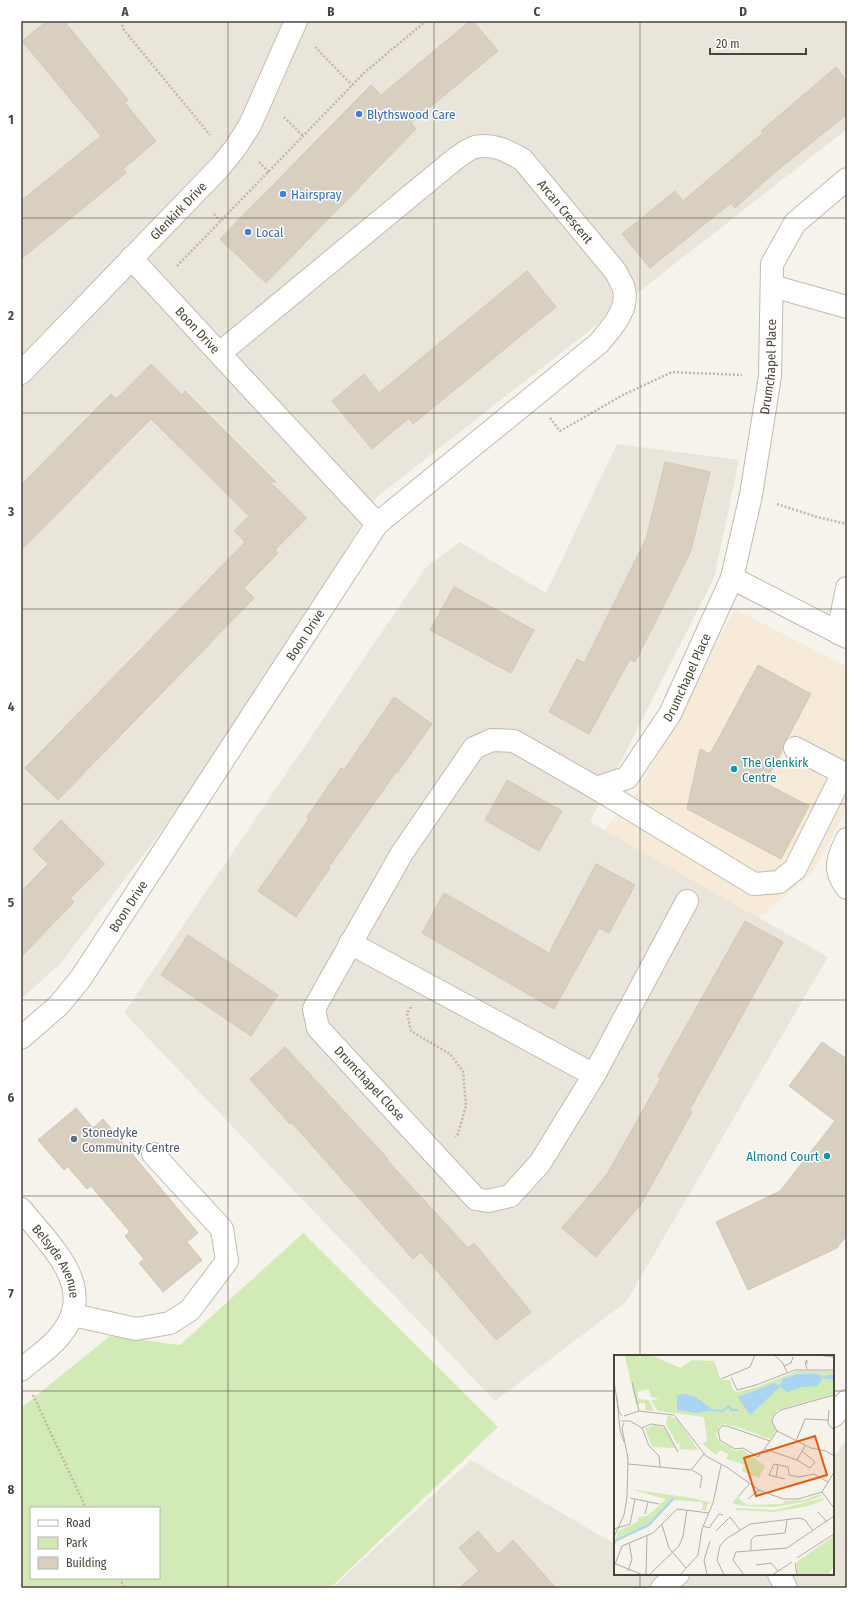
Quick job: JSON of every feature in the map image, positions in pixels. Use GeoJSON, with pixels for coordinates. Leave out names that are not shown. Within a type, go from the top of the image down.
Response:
{"type":"FeatureCollection","features":[{"type":"Feature","properties":{"kind":"street","name":"Glenkirk Drive"},"geometry":{"type":"LineString","coordinates":[[21,373],[228,157],[250,125],[295,24]]}},
{"type":"Feature","properties":{"kind":"street","name":"Arcan Crescent"},"geometry":{"type":"LineString","coordinates":[[220,352],[455,159],[474,148],[492,146],[509,152],[524,160],[616,272],[624,287],[625,304],[616,322],[600,343],[377,524]]}},
{"type":"Feature","properties":{"kind":"street","name":"Drumchapel Place"},"geometry":{"type":"LineString","coordinates":[[596,788],[627,778],[670,714],[732,578],[751,495],[770,376],[772,264],[795,223],[847,180]]}},
{"type":"Feature","properties":{"kind":"street","name":"Boon Drive"},"geometry":{"type":"LineString","coordinates":[[21,1038],[59,1005],[81,978],[377,524],[220,352],[130,258]]}},
{"type":"Feature","properties":{"kind":"street"},"geometry":{"type":"LineString","coordinates":[[772,286],[847,307]]}},
{"type":"Feature","properties":{"kind":"street"},"geometry":{"type":"LineString","coordinates":[[732,578],[843,635],[847,588]]}},
{"type":"Feature","properties":{"kind":"street","name":"Drumchapel Close"},"geometry":{"type":"LineString","coordinates":[[596,788],[514,741],[492,740],[474,748],[402,853],[350,943],[314,1009],[318,1028],[476,1198],[488,1201],[510,1196],[540,1163],[594,1074],[687,901]]}},
{"type":"Feature","properties":{"kind":"street"},"geometry":{"type":"LineString","coordinates":[[596,788],[754,884],[779,882],[795,870],[843,773],[795,748]]}},
{"type":"Feature","properties":{"kind":"street"},"geometry":{"type":"LineString","coordinates":[[847,839],[837,859],[840,880],[847,888]]}},
{"type":"Feature","properties":{"kind":"street"},"geometry":{"type":"LineString","coordinates":[[350,943],[594,1074]]}},
{"type":"Feature","properties":{"kind":"street"},"geometry":{"type":"LineString","coordinates":[[73,1315],[136,1329],[170,1323],[190,1310],[226,1261],[222,1228],[153,1154]]}},
{"type":"Feature","properties":{"kind":"street","name":"Belsyde Avenue"},"geometry":{"type":"LineString","coordinates":[[21,1209],[64,1263],[73,1280],[75,1298],[73,1315],[58,1338],[21,1370]]}},
{"type":"Feature","properties":{"kind":"street"},"geometry":{"type":"LineString","coordinates":[[834,1415],[847,1401]]}},
{"type":"Feature","properties":{"kind":"street"},"geometry":{"type":"LineString","coordinates":[[662,1588],[677,1575]]}},
{"type":"Feature","properties":{"kind":"street"},"geometry":{"type":"LineString","coordinates":[[780,1575],[786,1588]]}},
{"type":"Feature","properties":{"kind":"path"},"geometry":{"type":"LineString","coordinates":[[122,21],[124,30],[228,157]]}},
{"type":"Feature","properties":{"kind":"path"},"geometry":{"type":"LineString","coordinates":[[158,286],[365,72],[426,21]]}},
{"type":"Feature","properties":{"kind":"path"},"geometry":{"type":"LineString","coordinates":[[295,24],[352,85]]}},
{"type":"Feature","properties":{"kind":"path"},"geometry":{"type":"LineString","coordinates":[[533,397],[560,431],[623,395],[672,372],[770,376]]}},
{"type":"Feature","properties":{"kind":"path"},"geometry":{"type":"LineString","coordinates":[[751,495],[818,517],[847,524]]}},
{"type":"Feature","properties":{"kind":"path"},"geometry":{"type":"LineString","coordinates":[[424,982],[407,1013],[411,1031],[450,1054],[463,1070],[466,1106],[458,1134],[435,1155]]}},
{"type":"Feature","properties":{"kind":"path"},"geometry":{"type":"LineString","coordinates":[[31,1391],[86,1507]]}},
{"type":"Feature","properties":{"kind":"shaded area"},"geometry":{"type":"Polygon","coordinates":[[[21,21],[847,21],[847,129],[377,497],[251,713],[61,963],[21,999],[21,21]]]}},
{"type":"Feature","properties":{"kind":"shaded area"},"geometry":{"type":"Polygon","coordinates":[[[617,444],[739,460],[714,578],[590,822],[828,957],[626,1302],[495,1401],[124,1013],[426,567],[460,542],[546,593],[617,444]]]}},
{"type":"Feature","properties":{"kind":"shaded area"},"geometry":{"type":"Polygon","coordinates":[[[735,609],[847,667],[847,808],[813,872],[759,918],[604,830],[638,791],[735,609]]]}},
{"type":"Feature","properties":{"kind":"shaded area"},"geometry":{"type":"Polygon","coordinates":[[[847,1439],[847,1588],[332,1588],[471,1460],[614,1543],[614,1575],[834,1575],[834,1457],[847,1439]]]}},
{"type":"Feature","properties":{"kind":"green space"},"geometry":{"type":"Polygon","coordinates":[[[303,1233],[498,1427],[330,1588],[21,1588],[21,1408],[110,1336],[180,1345],[303,1233]]]}},
{"type":"Feature","properties":{"kind":"building"},"geometry":{"type":"Polygon","coordinates":[[[47,21],[64,21],[128,100],[124,102],[156,141],[123,169],[126,173],[21,259],[21,201],[101,136],[22,41],[47,21]]]}},
{"type":"Feature","properties":{"kind":"building"},"geometry":{"type":"Polygon","coordinates":[[[470,21],[473,21],[498,51],[411,123],[416,129],[266,283],[220,239],[371,85],[381,95],[470,21]]]}},
{"type":"Feature","properties":{"kind":"building"},"geometry":{"type":"Polygon","coordinates":[[[836,67],[847,81],[847,114],[773,174],[735,208],[731,203],[650,268],[622,234],[675,191],[683,201],[763,133],[761,131],[836,67]]]}},
{"type":"Feature","properties":{"kind":"building"},"geometry":{"type":"Polygon","coordinates":[[[527,271],[556,307],[413,424],[409,418],[372,449],[332,401],[364,374],[379,393],[527,271]]]}},
{"type":"Feature","properties":{"kind":"building"},"geometry":{"type":"Polygon","coordinates":[[[151,364],[182,395],[185,391],[276,482],[270,482],[307,518],[275,550],[278,553],[244,588],[254,598],[58,800],[25,768],[245,542],[234,531],[249,516],[151,419],[21,550],[21,485],[111,394],[116,399],[151,364]]]}},
{"type":"Feature","properties":{"kind":"building"},"geometry":{"type":"Polygon","coordinates":[[[665,462],[710,472],[691,551],[635,662],[630,659],[589,734],[549,712],[577,659],[584,663],[646,539],[665,462]]]}},
{"type":"Feature","properties":{"kind":"building"},"geometry":{"type":"Polygon","coordinates":[[[454,587],[534,630],[511,673],[430,630],[454,587]]]}},
{"type":"Feature","properties":{"kind":"building","name":"The Glenkirk Centre"},"geometry":{"type":"Polygon","coordinates":[[[758,665],[811,694],[784,743],[783,749],[765,783],[809,806],[781,859],[687,809],[700,749],[710,754],[758,665]]]}},
{"type":"Feature","properties":{"kind":"building"},"geometry":{"type":"Polygon","coordinates":[[[394,697],[432,724],[329,867],[330,868],[296,917],[258,891],[309,819],[307,817],[341,768],[344,770],[394,697]]]}},
{"type":"Feature","properties":{"kind":"building"},"geometry":{"type":"Polygon","coordinates":[[[507,780],[562,811],[539,851],[485,820],[507,780]]]}},
{"type":"Feature","properties":{"kind":"building"},"geometry":{"type":"Polygon","coordinates":[[[61,820],[105,864],[70,898],[74,902],[21,957],[21,892],[48,864],[33,849],[61,820]]]}},
{"type":"Feature","properties":{"kind":"building"},"geometry":{"type":"Polygon","coordinates":[[[596,864],[635,885],[609,933],[599,928],[554,1009],[422,933],[444,893],[549,953],[596,864]]]}},
{"type":"Feature","properties":{"kind":"building"},"geometry":{"type":"Polygon","coordinates":[[[745,921],[783,942],[689,1111],[692,1112],[641,1204],[596,1257],[562,1228],[607,1174],[661,1078],[658,1076],[745,921]]]}},
{"type":"Feature","properties":{"kind":"building"},"geometry":{"type":"Polygon","coordinates":[[[188,935],[278,995],[251,1036],[161,975],[188,935]]]}},
{"type":"Feature","properties":{"kind":"building","name":"Almond Court"},"geometry":{"type":"Polygon","coordinates":[[[822,1042],[847,1059],[847,1235],[837,1248],[748,1290],[716,1222],[780,1191],[835,1121],[789,1086],[822,1042]]]}},
{"type":"Feature","properties":{"kind":"building"},"geometry":{"type":"Polygon","coordinates":[[[285,1047],[468,1248],[474,1243],[531,1312],[496,1340],[421,1252],[413,1259],[292,1123],[290,1124],[250,1079],[285,1047]]]}},
{"type":"Feature","properties":{"kind":"building"},"geometry":{"type":"Polygon","coordinates":[[[76,1108],[93,1128],[103,1119],[198,1233],[187,1242],[202,1260],[163,1292],[139,1263],[144,1259],[125,1236],[130,1232],[91,1186],[87,1189],[68,1167],[64,1170],[38,1140],[76,1108]]]}},
{"type":"Feature","properties":{"kind":"building"},"geometry":{"type":"Polygon","coordinates":[[[478,1531],[498,1554],[513,1540],[556,1588],[459,1588],[479,1571],[459,1548],[478,1531]]]}},
{"type":"Feature","properties":{"kind":"place","name":"Blythswood Care"},"geometry":{"type":"Point","coordinates":[359,114]}},
{"type":"Feature","properties":{"kind":"place","name":"Hairspray"},"geometry":{"type":"Point","coordinates":[283,194]}},
{"type":"Feature","properties":{"kind":"place","name":"Local"},"geometry":{"type":"Point","coordinates":[248,232]}},
{"type":"Feature","properties":{"kind":"place","name":"The Glenkirk Centre"},"geometry":{"type":"Point","coordinates":[734,769]}},
{"type":"Feature","properties":{"kind":"place","name":"Stonedyke Community Centre"},"geometry":{"type":"Point","coordinates":[74,1139]}},
{"type":"Feature","properties":{"kind":"place","name":"Almond Court"},"geometry":{"type":"Point","coordinates":[827,1156]}}]}
